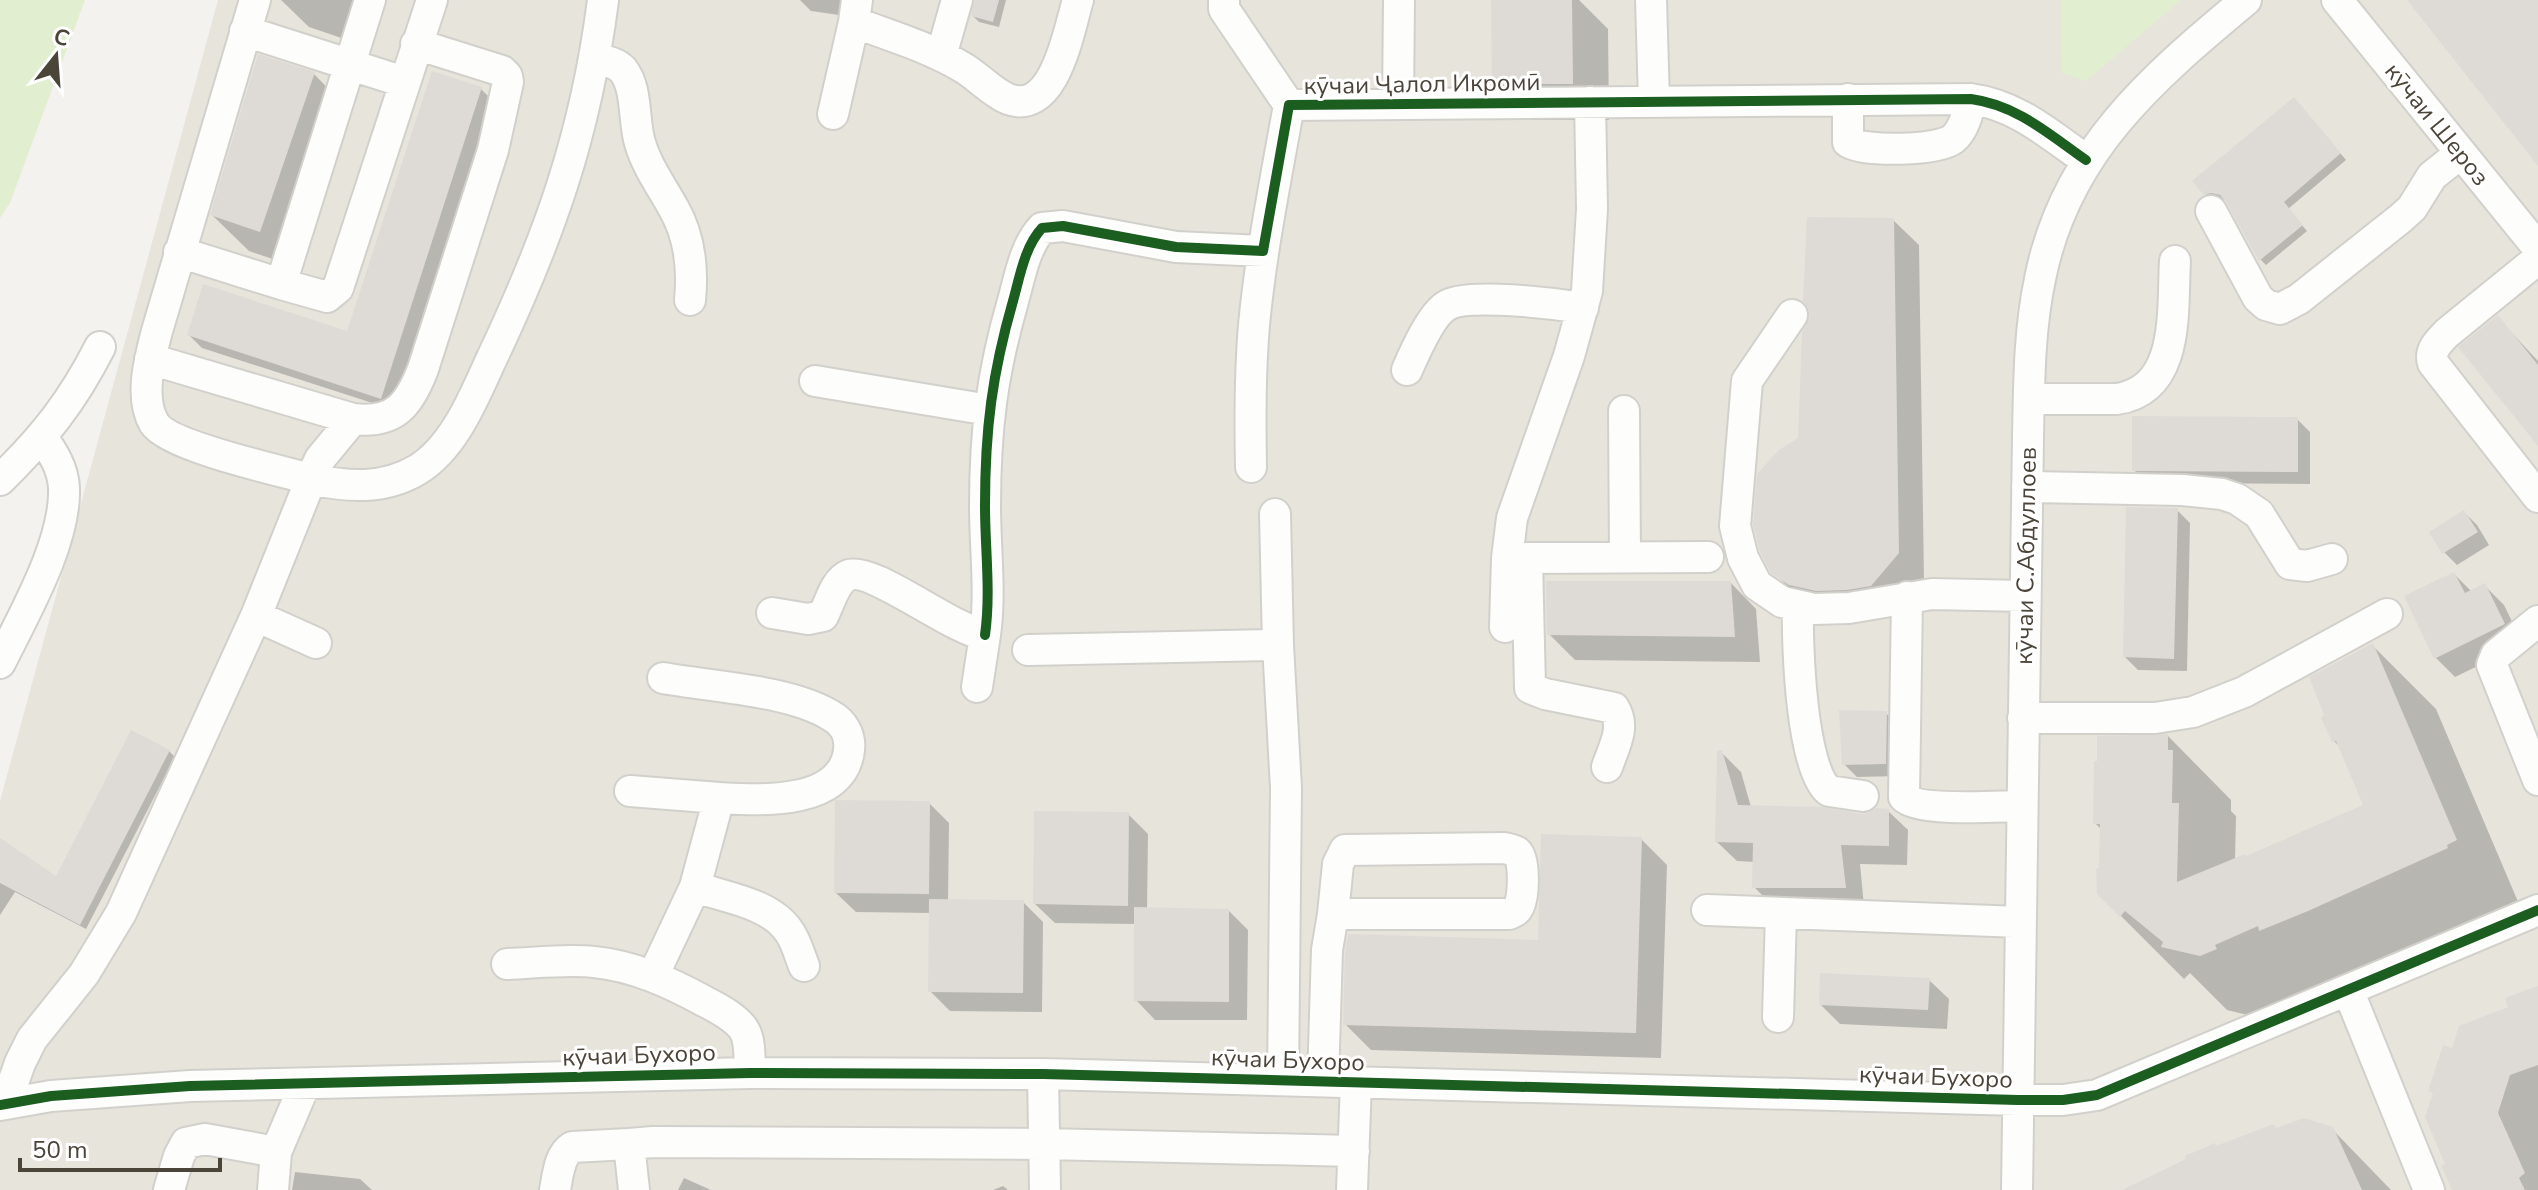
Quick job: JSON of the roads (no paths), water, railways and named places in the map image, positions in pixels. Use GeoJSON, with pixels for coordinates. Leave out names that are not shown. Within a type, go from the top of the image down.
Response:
{"type":"FeatureCollection","features":[{"type":"Feature","properties":{"kind":"street"},"geometry":{"type":"LineString","coordinates":[[255,0],[150,359],[148,401],[154,423],[169,436],[219,454],[311,479],[354,487],[385,483],[427,463],[449,437],[471,401],[505,332],[550,226],[572,158],[595,59],[603,0]]}},
{"type":"Feature","properties":{"kind":"street"},"geometry":{"type":"LineString","coordinates":[[281,284],[370,0]]}},
{"type":"Feature","properties":{"kind":"street"},"geometry":{"type":"LineString","coordinates":[[179,252],[327,297],[338,288],[432,0]]}},
{"type":"Feature","properties":{"kind":"street"},"geometry":{"type":"LineString","coordinates":[[941,56],[957,0]]}},
{"type":"Feature","properties":{"kind":"street"},"geometry":{"type":"LineString","coordinates":[[833,114],[856,11],[963,67],[1001,95],[1026,100],[1051,83],[1078,0]]}},
{"type":"Feature","properties":{"kind":"street"},"geometry":{"type":"LineString","coordinates":[[1224,0],[1224,9],[1289,105]]}},
{"type":"Feature","properties":{"kind":"street"},"geometry":{"type":"LineString","coordinates":[[1398,104],[1399,0]]}},
{"type":"Feature","properties":{"kind":"street"},"geometry":{"type":"LineString","coordinates":[[1651,0],[1654,101]]}},
{"type":"Feature","properties":{"kind":"street","name":"кӯчаи С.Абдуллоев"},"geometry":{"type":"LineString","coordinates":[[2017,1190],[2029,399],[2034,317],[2045,256],[2060,212],[2086,160],[2114,122],[2165,69],[2246,0]]}},
{"type":"Feature","properties":{"kind":"street","name":"кӯчаи Шероз"},"geometry":{"type":"LineString","coordinates":[[2337,0],[2538,248]]}},
{"type":"Feature","properties":{"kind":"street"},"geometry":{"type":"LineString","coordinates":[[245,31],[404,82]]}},
{"type":"Feature","properties":{"kind":"street"},"geometry":{"type":"LineString","coordinates":[[150,359],[353,419],[380,419],[402,407],[417,384],[493,150],[507,91],[507,76],[502,71],[416,44]]}},
{"type":"Feature","properties":{"kind":"street"},"geometry":{"type":"LineString","coordinates":[[595,59],[616,64],[626,75],[638,140],[675,210],[688,243],[692,285],[690,300]]}},
{"type":"Feature","properties":{"kind":"street"},"geometry":{"type":"LineString","coordinates":[[1848,99],[1848,142],[1858,147],[1912,148],[1939,146],[1954,138],[1963,126],[1971,99]]}},
{"type":"Feature","properties":{"kind":"street","name":"кӯчаи Ҷалол Икромӣ"},"geometry":{"type":"LineString","coordinates":[[1251,467],[1251,361],[1263,251],[1289,105],[1971,99],[2015,111],[2086,160]]}},
{"type":"Feature","properties":{"kind":"street"},"geometry":{"type":"LineString","coordinates":[[1590,102],[1589,277],[1560,384],[1518,496],[1517,558],[1530,688],[1614,708],[1620,725],[1607,767]]}},
{"type":"Feature","properties":{"kind":"street"},"geometry":{"type":"LineString","coordinates":[[2211,211],[2258,298],[2266,305],[2280,309],[2299,299],[2401,218],[2432,176],[2461,153]]}},
{"type":"Feature","properties":{"kind":"street"},"geometry":{"type":"LineString","coordinates":[[977,687],[988,603],[985,493],[989,410],[996,364],[1030,245],[1042,228],[1063,226],[1176,247],[1263,251]]}},
{"type":"Feature","properties":{"kind":"street"},"geometry":{"type":"LineString","coordinates":[[2538,259],[2447,333],[2438,342],[2432,358],[2538,497]]}},
{"type":"Feature","properties":{"kind":"street"},"geometry":{"type":"LineString","coordinates":[[2029,399],[2117,399],[2130,397],[2145,389],[2165,364],[2169,347],[2175,261]]}},
{"type":"Feature","properties":{"kind":"street"},"geometry":{"type":"LineString","coordinates":[[1407,370],[1435,318],[1446,305],[1454,302],[1518,302],[1583,308]]}},
{"type":"Feature","properties":{"kind":"street"},"geometry":{"type":"LineString","coordinates":[[1792,315],[1747,381],[1735,526],[1743,558],[1757,585],[1782,602],[1831,610],[1932,594],[2025,596]]}},
{"type":"Feature","properties":{"kind":"street"},"geometry":{"type":"LineString","coordinates":[[0,480],[42,437],[73,397],[100,347]]}},
{"type":"Feature","properties":{"kind":"street"},"geometry":{"type":"LineString","coordinates":[[815,381],[989,410]]}},
{"type":"Feature","properties":{"kind":"street"},"geometry":{"type":"LineString","coordinates":[[1624,411],[1625,557]]}},
{"type":"Feature","properties":{"kind":"street"},"geometry":{"type":"LineString","coordinates":[[3,1104],[32,1039],[84,974],[121,913],[256,616],[320,459],[353,419]]}},
{"type":"Feature","properties":{"kind":"street"},"geometry":{"type":"LineString","coordinates":[[0,663],[29,603],[60,525],[64,486],[57,459],[42,437]]}},
{"type":"Feature","properties":{"kind":"street"},"geometry":{"type":"LineString","coordinates":[[2027,487],[2182,490],[2222,494],[2237,499],[2259,514],[2290,564],[2307,566],[2332,559]]}},
{"type":"Feature","properties":{"kind":"street"},"geometry":{"type":"LineString","coordinates":[[1275,514],[1286,788],[1283,1079]]}},
{"type":"Feature","properties":{"kind":"street"},"geometry":{"type":"LineString","coordinates":[[1517,558],[1708,557]]}},
{"type":"Feature","properties":{"kind":"street"},"geometry":{"type":"LineString","coordinates":[[1505,627],[1517,558]]}},
{"type":"Feature","properties":{"kind":"street"},"geometry":{"type":"LineString","coordinates":[[772,613],[808,619],[823,616],[838,585],[850,575],[858,575],[892,588],[963,629],[985,635]]}},
{"type":"Feature","properties":{"kind":"street"},"geometry":{"type":"LineString","coordinates":[[1907,597],[1904,797],[1909,802],[1927,806],[2022,806]]}},
{"type":"Feature","properties":{"kind":"street"},"geometry":{"type":"LineString","coordinates":[[1798,607],[1800,682],[1819,781],[1829,791],[1863,796]]}},
{"type":"Feature","properties":{"kind":"street"},"geometry":{"type":"LineString","coordinates":[[2023,718],[2155,718],[2193,712],[2244,692],[2387,614]]}},
{"type":"Feature","properties":{"kind":"street"},"geometry":{"type":"LineString","coordinates":[[256,616],[316,643]]}},
{"type":"Feature","properties":{"kind":"street"},"geometry":{"type":"LineString","coordinates":[[2538,621],[2496,655],[2492,665],[2538,780]]}},
{"type":"Feature","properties":{"kind":"street"},"geometry":{"type":"LineString","coordinates":[[1028,650],[1278,645]]}},
{"type":"Feature","properties":{"kind":"street"},"geometry":{"type":"LineString","coordinates":[[630,791],[781,799],[818,789],[830,782],[845,766],[849,755],[848,734],[833,716],[799,702],[663,678]]}},
{"type":"Feature","properties":{"kind":"street"},"geometry":{"type":"LineString","coordinates":[[653,976],[695,887],[719,798]]}},
{"type":"Feature","properties":{"kind":"street"},"geometry":{"type":"LineString","coordinates":[[1323,1081],[1327,950],[1338,864],[1345,850],[1504,848],[1515,850],[1521,857],[1521,904],[1517,911],[1509,914],[1333,914]]}},
{"type":"Feature","properties":{"kind":"street"},"geometry":{"type":"LineString","coordinates":[[695,887],[776,917],[793,937],[804,966]]}},
{"type":"Feature","properties":{"kind":"street"},"geometry":{"type":"LineString","coordinates":[[1707,910],[2020,922]]}},
{"type":"Feature","properties":{"kind":"street","name":"кӯчаи Бухоро"},"geometry":{"type":"LineString","coordinates":[[3,1104],[121,1091],[750,1073],[1043,1074],[2063,1100],[2097,1095],[2538,910]]}},
{"type":"Feature","properties":{"kind":"street"},"geometry":{"type":"LineString","coordinates":[[1778,1017],[1781,913]]}},
{"type":"Feature","properties":{"kind":"street"},"geometry":{"type":"LineString","coordinates":[[507,964],[593,962],[653,976],[706,1002],[735,1021],[744,1030],[750,1073]]}},
{"type":"Feature","properties":{"kind":"street"},"geometry":{"type":"LineString","coordinates":[[2348,990],[2429,1190]]}},
{"type":"Feature","properties":{"kind":"street"},"geometry":{"type":"LineString","coordinates":[[1043,1074],[1045,1190]]}},
{"type":"Feature","properties":{"kind":"street"},"geometry":{"type":"LineString","coordinates":[[1352,1190],[1356,1082]]}},
{"type":"Feature","properties":{"kind":"street"},"geometry":{"type":"LineString","coordinates":[[273,1190],[276,1152],[305,1084]]}},
{"type":"Feature","properties":{"kind":"street"},"geometry":{"type":"LineString","coordinates":[[169,1190],[186,1143],[205,1139],[276,1152]]}},
{"type":"Feature","properties":{"kind":"street"},"geometry":{"type":"LineString","coordinates":[[555,1190],[560,1167],[567,1150],[572,1147],[685,1141],[1354,1151]]}},
{"type":"Feature","properties":{"kind":"street"},"geometry":{"type":"LineString","coordinates":[[629,1144],[634,1190]]}}]}
